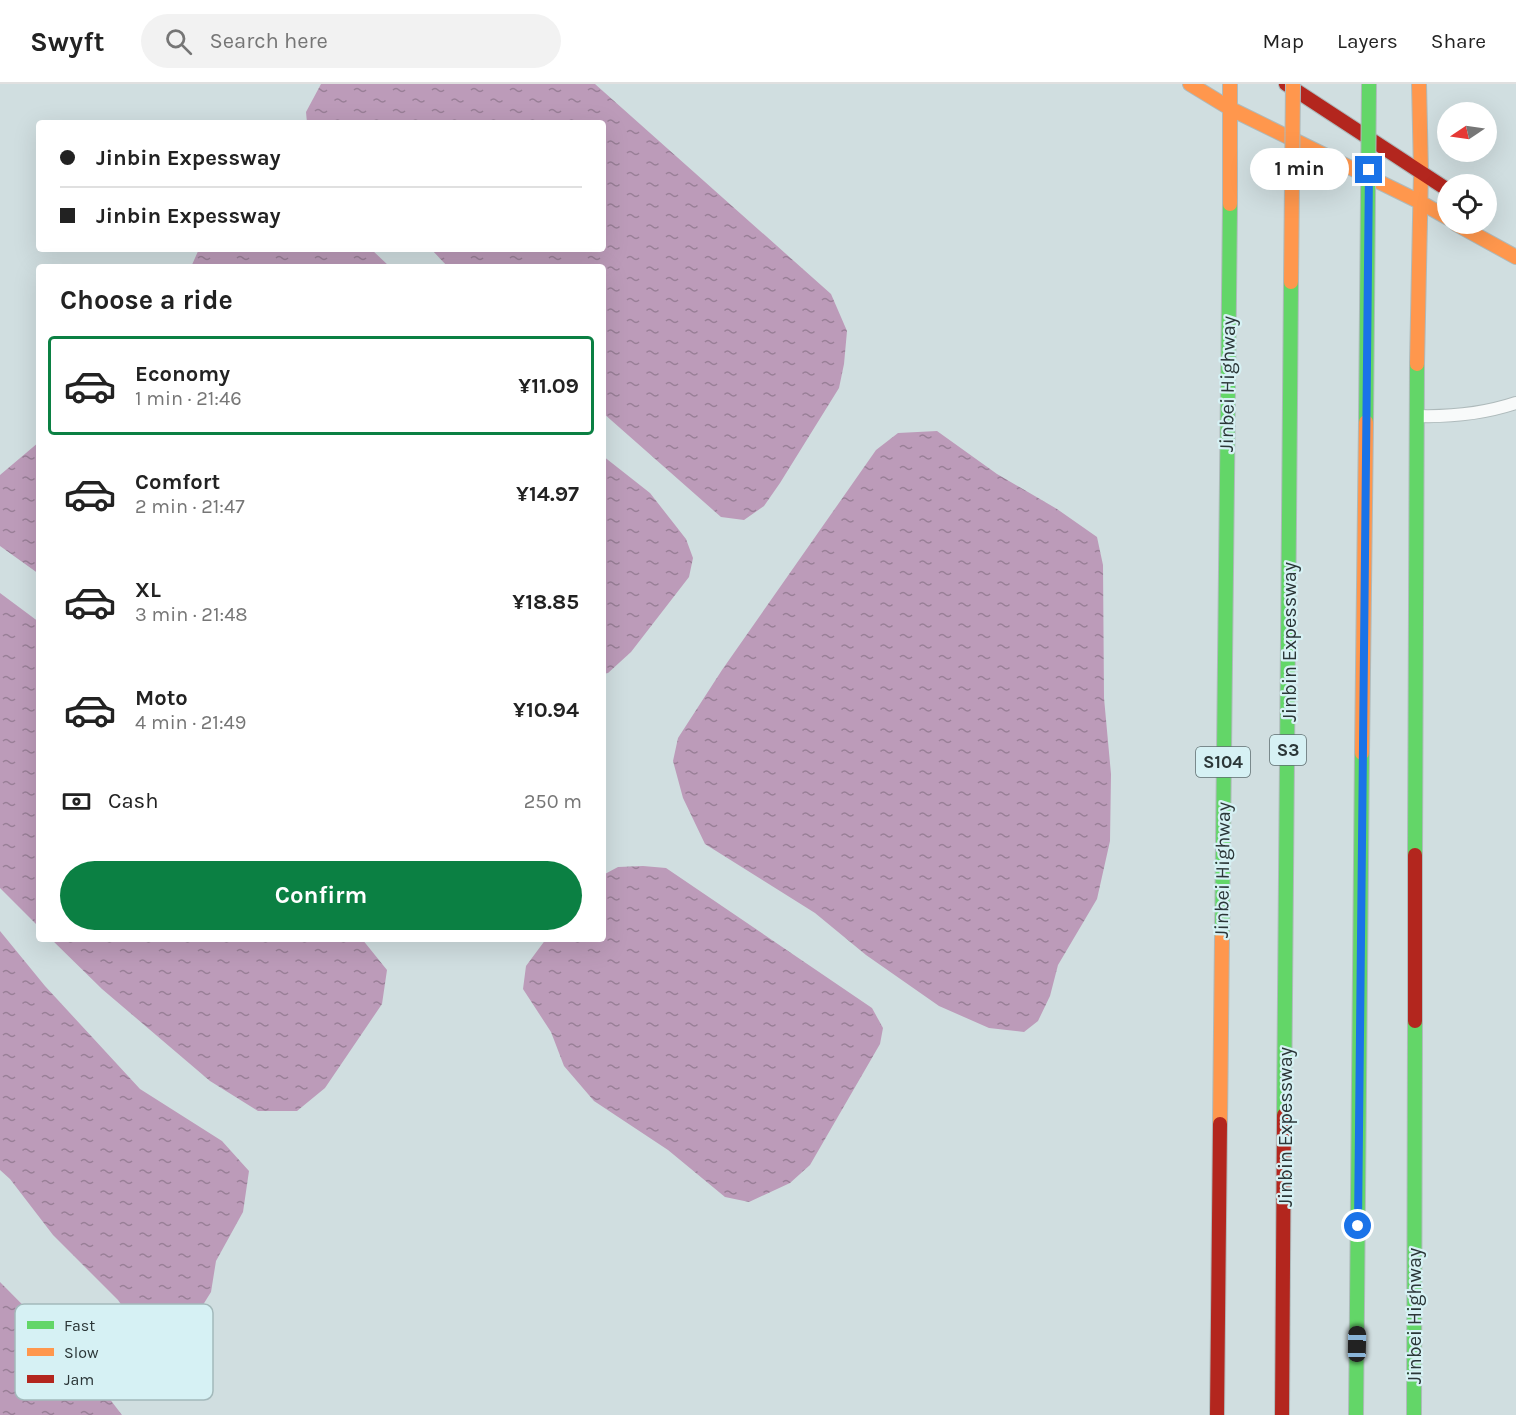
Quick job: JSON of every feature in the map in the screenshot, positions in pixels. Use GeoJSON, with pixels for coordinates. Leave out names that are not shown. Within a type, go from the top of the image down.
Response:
{"type":"FeatureCollection","features":[{"type":"Feature","properties":{"kind":"main road"},"geometry":{"type":"LineString","coordinates":[[1190,84],[1231,108],[1437,212]]}},
{"type":"Feature","properties":{"kind":"main road","name":"Jinbei Highway"},"geometry":{"type":"LineString","coordinates":[[1217,1415],[1230,84]]}},
{"type":"Feature","properties":{"kind":"main road","name":"Jinbei Highway"},"geometry":{"type":"LineString","coordinates":[[1231,108],[1236,84]]}},
{"type":"Feature","properties":{"kind":"main road"},"geometry":{"type":"LineString","coordinates":[[1286,84],[1437,183]]}},
{"type":"Feature","properties":{"kind":"main road","name":"Jinbin Expessway"},"geometry":{"type":"LineString","coordinates":[[1282,1415],[1293,84]]}},
{"type":"Feature","properties":{"kind":"main road"},"geometry":{"type":"LineString","coordinates":[[1356,1415],[1369,84]]}},
{"type":"Feature","properties":{"kind":"main road","name":"Jinbei Highway"},"geometry":{"type":"LineString","coordinates":[[1414,1415],[1416,416],[1421,172],[1419,84]]}},
{"type":"Feature","properties":{"kind":"main road"},"geometry":{"type":"LineString","coordinates":[[1474,234],[1516,257]]}},
{"type":"Feature","properties":{"kind":"lane"},"geometry":{"type":"LineString","coordinates":[[1416,416],[1447,417],[1476,413],[1516,403]]}},
{"type":"Feature","properties":{"kind":"water"},"geometry":{"type":"Polygon","coordinates":[[[321,84],[595,84],[831,294],[847,331],[839,388],[764,506],[744,520],[721,517],[606,416],[606,264],[445,264],[434,252],[606,252],[606,120],[307,120],[306,112],[321,84]]]}},
{"type":"Feature","properties":{"kind":"water"},"geometry":{"type":"Polygon","coordinates":[[[198,252],[374,252],[387,264],[192,264],[198,252]]]}},
{"type":"Feature","properties":{"kind":"water"},"geometry":{"type":"Polygon","coordinates":[[[937,431],[997,474],[1057,509],[1097,537],[1103,565],[1104,698],[1111,774],[1110,841],[1097,899],[1058,965],[1050,996],[1038,1021],[1024,1032],[989,1028],[939,1006],[866,955],[815,913],[705,844],[683,798],[673,761],[678,738],[722,670],[876,450],[898,433],[937,431]]]}},
{"type":"Feature","properties":{"kind":"water"},"geometry":{"type":"Polygon","coordinates":[[[36,445],[36,572],[0,546],[0,475],[36,445]]]}},
{"type":"Feature","properties":{"kind":"water"},"geometry":{"type":"Polygon","coordinates":[[[606,458],[650,493],[686,539],[693,558],[689,577],[631,652],[606,673],[606,458]]]}},
{"type":"Feature","properties":{"kind":"water"},"geometry":{"type":"Polygon","coordinates":[[[0,593],[36,620],[36,924],[0,888],[0,593]]]}},
{"type":"Feature","properties":{"kind":"water"},"geometry":{"type":"Polygon","coordinates":[[[618,867],[666,868],[872,1008],[883,1028],[880,1044],[810,1165],[790,1183],[749,1202],[725,1197],[668,1150],[594,1101],[564,1066],[551,1032],[523,989],[526,966],[544,942],[606,942],[606,873],[618,867]]]}},
{"type":"Feature","properties":{"kind":"water"},"geometry":{"type":"Polygon","coordinates":[[[0,931],[45,986],[140,1089],[222,1141],[249,1171],[243,1212],[216,1261],[211,1292],[204,1304],[121,1304],[53,1235],[10,1179],[0,1170],[0,931]]]}},
{"type":"Feature","properties":{"kind":"water"},"geometry":{"type":"Polygon","coordinates":[[[54,942],[364,942],[387,970],[382,1004],[325,1088],[297,1111],[258,1111],[210,1081],[102,989],[54,942]]]}},
{"type":"Feature","properties":{"kind":"water"},"geometry":{"type":"Polygon","coordinates":[[[0,1282],[22,1304],[15,1304],[15,1400],[110,1400],[122,1415],[0,1415],[0,1282]]]}},
{"type":"Feature","properties":{"kind":"traffic: fast"},"geometry":{"type":"LineString","coordinates":[[1366,422],[1369,84]]}},
{"type":"Feature","properties":{"kind":"traffic: fast"},"geometry":{"type":"LineString","coordinates":[[1222,937],[1230,204]]}},
{"type":"Feature","properties":{"kind":"traffic: fast"},"geometry":{"type":"LineString","coordinates":[[1284,1115],[1291,282]]}},
{"type":"Feature","properties":{"kind":"traffic: fast"},"geometry":{"type":"LineString","coordinates":[[1415,855],[1417,364]]}},
{"type":"Feature","properties":{"kind":"traffic: fast"},"geometry":{"type":"LineString","coordinates":[[1356,1415],[1362,753]]}},
{"type":"Feature","properties":{"kind":"traffic: fast"},"geometry":{"type":"LineString","coordinates":[[1414,1415],[1415,1021]]}},
{"type":"Feature","properties":{"kind":"traffic: slow"},"geometry":{"type":"LineString","coordinates":[[1190,84],[1231,109],[1437,212]]}},
{"type":"Feature","properties":{"kind":"traffic: slow"},"geometry":{"type":"LineString","coordinates":[[1230,84],[1230,204]]}},
{"type":"Feature","properties":{"kind":"traffic: slow"},"geometry":{"type":"LineString","coordinates":[[1291,282],[1293,84]]}},
{"type":"Feature","properties":{"kind":"traffic: slow"},"geometry":{"type":"LineString","coordinates":[[1419,84],[1421,172]]}},
{"type":"Feature","properties":{"kind":"traffic: slow"},"geometry":{"type":"LineString","coordinates":[[1417,364],[1421,172]]}},
{"type":"Feature","properties":{"kind":"traffic: slow"},"geometry":{"type":"LineString","coordinates":[[1474,234],[1516,257]]}},
{"type":"Feature","properties":{"kind":"traffic: slow"},"geometry":{"type":"LineString","coordinates":[[1362,753],[1366,422]]}},
{"type":"Feature","properties":{"kind":"traffic: slow"},"geometry":{"type":"LineString","coordinates":[[1220,1124],[1222,937]]}},
{"type":"Feature","properties":{"kind":"traffic: jam"},"geometry":{"type":"LineString","coordinates":[[1286,84],[1437,183]]}},
{"type":"Feature","properties":{"kind":"traffic: jam"},"geometry":{"type":"LineString","coordinates":[[1415,855],[1415,1021]]}},
{"type":"Feature","properties":{"kind":"traffic: jam"},"geometry":{"type":"LineString","coordinates":[[1282,1415],[1284,1115]]}},
{"type":"Feature","properties":{"kind":"traffic: jam"},"geometry":{"type":"LineString","coordinates":[[1217,1415],[1220,1124]]}},
{"type":"Feature","properties":{"kind":"route"},"geometry":{"type":"LineString","coordinates":[[1358,1226],[1369,170]]}}]}
